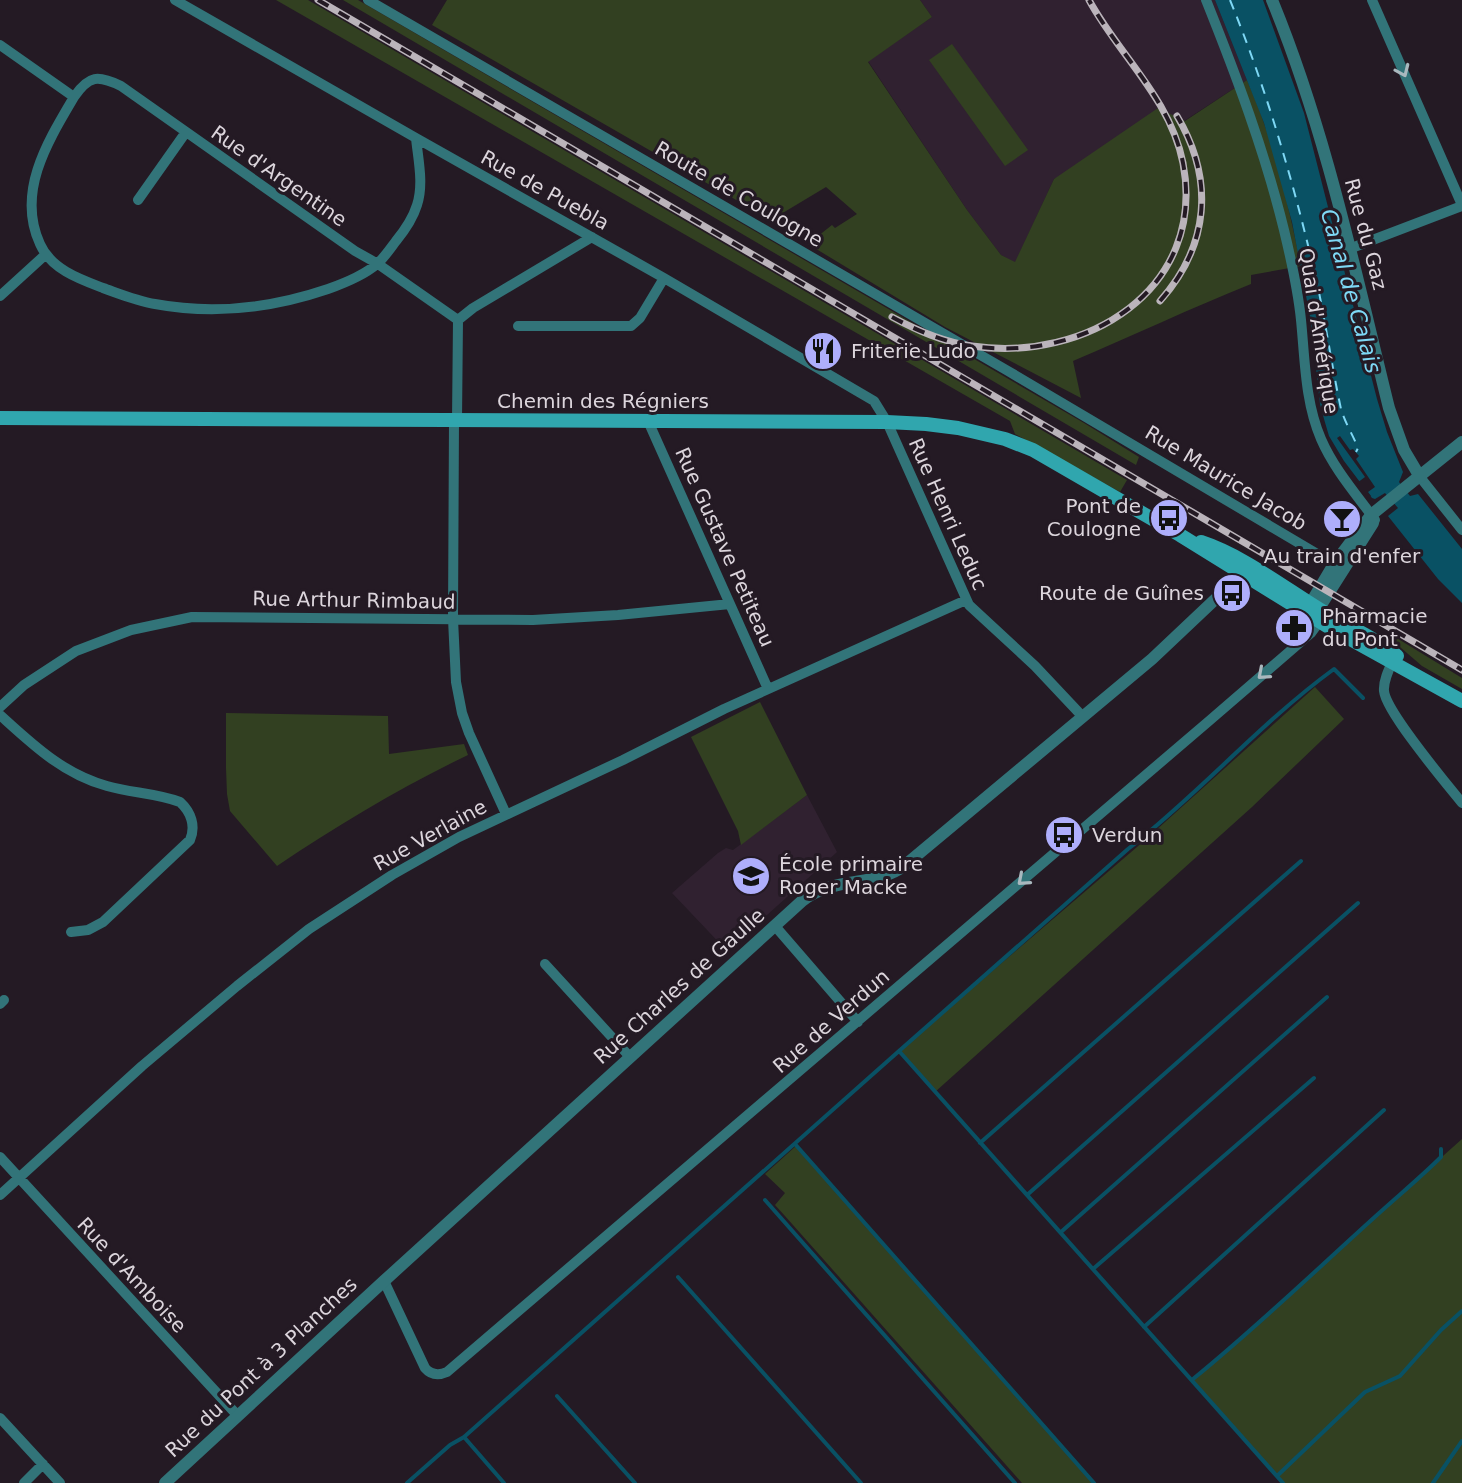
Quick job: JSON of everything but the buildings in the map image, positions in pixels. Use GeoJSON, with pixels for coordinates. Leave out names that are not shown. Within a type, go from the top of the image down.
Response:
{"type":"FeatureCollection","features":[{"type":"Feature","properties":{"kind":"main road","name":"Chemin des Régniers"},"geometry":{"type":"LineString","coordinates":[[0,418],[887,422],[958,428],[1026,446],[1242,574],[1316,613]]}},
{"type":"Feature","properties":{"kind":"main road","name":"Chemin des Régniers"},"geometry":{"type":"LineString","coordinates":[[1180,535],[1224,551],[1316,613]]}},
{"type":"Feature","properties":{"kind":"main road"},"geometry":{"type":"LineString","coordinates":[[1316,613],[1384,646],[1394,658],[1415,673],[1462,701]]}},
{"type":"Feature","properties":{"kind":"street","name":"Rue de Puebla"},"geometry":{"type":"LineString","coordinates":[[175,0],[869,397],[887,422]]}},
{"type":"Feature","properties":{"kind":"street","name":"Route de Coulogne"},"geometry":{"type":"LineString","coordinates":[[368,0],[1091,419]]}},
{"type":"Feature","properties":{"kind":"street","name":"Quai d'Amérique"},"geometry":{"type":"LineString","coordinates":[[1206,0],[1235,75],[1284,231],[1301,316],[1312,415],[1334,465],[1373,518]]}},
{"type":"Feature","properties":{"kind":"street","name":"Rue du Gaz"},"geometry":{"type":"LineString","coordinates":[[1272,0],[1312,109],[1389,408],[1415,480]]}},
{"type":"Feature","properties":{"kind":"street"},"geometry":{"type":"LineString","coordinates":[[1349,249],[1462,206],[1372,0]]}},
{"type":"Feature","properties":{"kind":"street"},"geometry":{"type":"LineString","coordinates":[[0,45],[74,97],[49,139],[33,187],[33,223],[45,255],[70,274],[126,296],[164,306],[212,309],[256,307],[295,300],[342,284],[378,264],[401,235],[417,206],[420,183],[416,138]]}},
{"type":"Feature","properties":{"kind":"street","name":"Rue d'Argentine"},"geometry":{"type":"LineString","coordinates":[[74,97],[85,83],[96,78],[128,90],[458,320]]}},
{"type":"Feature","properties":{"kind":"street"},"geometry":{"type":"LineString","coordinates":[[138,200],[186,132]]}},
{"type":"Feature","properties":{"kind":"street"},"geometry":{"type":"LineString","coordinates":[[506,814],[462,713],[455,670],[453,619],[458,320],[592,237]]}},
{"type":"Feature","properties":{"kind":"street"},"geometry":{"type":"LineString","coordinates":[[0,296],[45,255]]}},
{"type":"Feature","properties":{"kind":"street"},"geometry":{"type":"LineString","coordinates":[[518,326],[631,326],[640,318],[664,278]]}},
{"type":"Feature","properties":{"kind":"street","name":"Rue Maurice Jacob"},"geometry":{"type":"LineString","coordinates":[[1091,419],[1338,566]]}},
{"type":"Feature","properties":{"kind":"street","name":"Rue Gustave Petiteau"},"geometry":{"type":"LineString","coordinates":[[648,421],[768,689]]}},
{"type":"Feature","properties":{"kind":"street","name":"Rue Henri Leduc"},"geometry":{"type":"LineString","coordinates":[[887,422],[966,600],[1083,717]]}},
{"type":"Feature","properties":{"kind":"street"},"geometry":{"type":"LineString","coordinates":[[1316,613],[1338,566],[1382,506],[1462,442]]}},
{"type":"Feature","properties":{"kind":"street"},"geometry":{"type":"LineString","coordinates":[[1415,480],[1462,530]]}},
{"type":"Feature","properties":{"kind":"street","name":"Rue Charles de Gaulle"},"geometry":{"type":"LineString","coordinates":[[384,1281],[811,894],[822,888],[899,870],[1162,651],[1242,574]]}},
{"type":"Feature","properties":{"kind":"street","name":"Rue Verlaine"},"geometry":{"type":"LineString","coordinates":[[0,1195],[142,1066],[237,986],[319,922],[369,889],[427,854],[506,814],[768,689],[966,600]]}},
{"type":"Feature","properties":{"kind":"street","name":"Rue Arthur Rimbaud"},"geometry":{"type":"LineString","coordinates":[[0,707],[40,674],[76,651],[111,636],[172,620],[218,616],[510,620],[592,617],[730,604]]}},
{"type":"Feature","properties":{"kind":"street","name":"Rue de Verdun"},"geometry":{"type":"LineString","coordinates":[[384,1281],[425,1368],[435,1375],[447,1372],[1311,633],[1316,613]]}},
{"type":"Feature","properties":{"kind":"street"},"geometry":{"type":"LineString","coordinates":[[1394,658],[1384,687],[1385,696],[1419,749],[1462,803]]}},
{"type":"Feature","properties":{"kind":"street"},"geometry":{"type":"LineString","coordinates":[[0,715],[34,746],[68,770],[106,786],[180,802],[192,819],[190,840],[103,922],[94,928],[71,932]]}},
{"type":"Feature","properties":{"kind":"street"},"geometry":{"type":"LineString","coordinates":[[775,926],[858,1022]]}},
{"type":"Feature","properties":{"kind":"street"},"geometry":{"type":"LineString","coordinates":[[545,964],[630,1057]]}},
{"type":"Feature","properties":{"kind":"street","name":"Rue d'Amboise"},"geometry":{"type":"LineString","coordinates":[[0,1157],[238,1416]]}},
{"type":"Feature","properties":{"kind":"street","name":"Rue du Pont à 3 Planches"},"geometry":{"type":"LineString","coordinates":[[165,1483],[384,1281]]}},
{"type":"Feature","properties":{"kind":"street"},"geometry":{"type":"LineString","coordinates":[[0,1418],[60,1483]]}},
{"type":"Feature","properties":{"kind":"street"},"geometry":{"type":"LineString","coordinates":[[24,1483],[43,1464]]}},
{"type":"Feature","properties":{"kind":"shaded area"},"geometry":{"type":"Polygon","coordinates":[[[920,0],[1215,0],[1247,80],[1184,121],[1054,179],[1015,263],[1001,255],[967,210],[868,61],[932,17],[920,0]]]}},
{"type":"Feature","properties":{"kind":"shaded area","name":"École primaire Roger Macke"},"geometry":{"type":"Polygon","coordinates":[[[807,795],[837,852],[727,951],[672,893],[718,853],[726,848],[733,850],[807,795]]]}},
{"type":"Feature","properties":{"kind":"green space"},"geometry":{"type":"Polygon","coordinates":[[[276,0],[308,0],[1127,480],[1120,492],[1015,434],[1010,421],[276,0]]]}},
{"type":"Feature","properties":{"kind":"green space"},"geometry":{"type":"Polygon","coordinates":[[[343,0],[358,0],[1084,423],[1139,457],[1136,465],[343,0]]]}},
{"type":"Feature","properties":{"kind":"green space"},"geometry":{"type":"Polygon","coordinates":[[[447,0],[920,0],[932,17],[868,62],[967,210],[1001,255],[1015,262],[1054,179],[1158,108],[1185,121],[1247,80],[1272,148],[1301,266],[1251,275],[1251,284],[1073,361],[1081,398],[945,327],[808,244],[832,225],[835,228],[857,214],[826,187],[771,220],[432,25],[447,0]]]}},
{"type":"Feature","properties":{"kind":"green space"},"geometry":{"type":"Polygon","coordinates":[[[952,44],[1028,150],[1005,166],[929,60],[952,44]]]}},
{"type":"Feature","properties":{"kind":"green space"},"geometry":{"type":"Polygon","coordinates":[[[1395,637],[1462,678],[1462,689],[1422,666],[1393,641],[1395,637]]]}},
{"type":"Feature","properties":{"kind":"green space"},"geometry":{"type":"Polygon","coordinates":[[[1315,687],[1344,719],[1252,807],[935,1092],[899,1051],[1144,841],[1315,687]]]}},
{"type":"Feature","properties":{"kind":"green space"},"geometry":{"type":"Polygon","coordinates":[[[760,702],[807,795],[741,845],[738,831],[691,737],[760,702]]]}},
{"type":"Feature","properties":{"kind":"green space"},"geometry":{"type":"Polygon","coordinates":[[[226,713],[388,716],[389,754],[464,744],[468,755],[370,807],[277,866],[230,811],[226,713]]]}},
{"type":"Feature","properties":{"kind":"green space"},"geometry":{"type":"Polygon","coordinates":[[[1462,1139],[1462,1483],[1283,1483],[1192,1380],[1462,1139]]]}},
{"type":"Feature","properties":{"kind":"green space"},"geometry":{"type":"Polygon","coordinates":[[[797,1145],[1096,1483],[1022,1483],[775,1205],[785,1193],[765,1174],[797,1145]]]}},
{"type":"Feature","properties":{"kind":"water"},"geometry":{"type":"Polygon","coordinates":[[[1215,0],[1263,0],[1304,113],[1377,399],[1403,472],[1399,482],[1410,496],[1418,494],[1462,549],[1462,603],[1438,579],[1388,516],[1398,508],[1385,493],[1372,498],[1329,436],[1320,404],[1311,322],[1292,222],[1264,123],[1215,0]]]}},
{"type":"Feature","properties":{"kind":"pier"},"geometry":{"type":"Polygon","coordinates":[[[1340,436],[1359,456],[1356,459],[1375,487],[1368,492],[1371,496],[1368,498],[1357,483],[1365,477],[1337,438],[1340,436]]]}},
{"type":"Feature","properties":{"kind":"waterway"},"geometry":{"type":"LineString","coordinates":[[1283,1483],[899,1051],[1180,805],[1281,712],[1334,669],[1363,698]]}},
{"type":"Feature","properties":{"kind":"waterway"},"geometry":{"type":"LineString","coordinates":[[980,1143],[1301,861]]}},
{"type":"Feature","properties":{"kind":"waterway"},"geometry":{"type":"LineString","coordinates":[[1027,1195],[1358,903]]}},
{"type":"Feature","properties":{"kind":"waterway"},"geometry":{"type":"LineString","coordinates":[[1061,1232],[1327,997]]}},
{"type":"Feature","properties":{"kind":"waterway"},"geometry":{"type":"LineString","coordinates":[[504,1483],[464,1437],[899,1051]]}},
{"type":"Feature","properties":{"kind":"waterway"},"geometry":{"type":"LineString","coordinates":[[1093,1269],[1314,1078]]}},
{"type":"Feature","properties":{"kind":"waterway"},"geometry":{"type":"LineString","coordinates":[[1144,1327],[1384,1110]]}},
{"type":"Feature","properties":{"kind":"waterway"},"geometry":{"type":"LineString","coordinates":[[795,1144],[1094,1483]]}},
{"type":"Feature","properties":{"kind":"waterway"},"geometry":{"type":"LineString","coordinates":[[1193,1379],[1426,1172],[1441,1157],[1441,1149]]}},
{"type":"Feature","properties":{"kind":"waterway"},"geometry":{"type":"LineString","coordinates":[[765,1200],[1015,1483]]}},
{"type":"Feature","properties":{"kind":"waterway"},"geometry":{"type":"LineString","coordinates":[[678,1277],[861,1483]]}},
{"type":"Feature","properties":{"kind":"waterway"},"geometry":{"type":"LineString","coordinates":[[1277,1476],[1365,1392],[1400,1376],[1462,1311]]}},
{"type":"Feature","properties":{"kind":"waterway"},"geometry":{"type":"LineString","coordinates":[[557,1396],[635,1483]]}},
{"type":"Feature","properties":{"kind":"waterway"},"geometry":{"type":"LineString","coordinates":[[407,1483],[450,1445],[464,1437]]}},
{"type":"Feature","properties":{"kind":"waterway"},"geometry":{"type":"LineString","coordinates":[[1433,1483],[1462,1441]]}},
{"type":"Feature","properties":{"kind":"ferry route"},"geometry":{"type":"LineString","coordinates":[[1230,0],[1267,100],[1306,235],[1341,409],[1358,448],[1356,452]]}},
{"type":"Feature","properties":{"kind":"railway"},"geometry":{"type":"LineString","coordinates":[[318,0],[1462,670]]}},
{"type":"Feature","properties":{"kind":"railway"},"geometry":{"type":"LineString","coordinates":[[892,317],[951,342],[1014,348],[1056,342],[1095,329],[1129,308],[1157,281],[1176,248],[1185,208],[1183,163],[1167,118],[1155,97],[1089,0]]}},
{"type":"Feature","properties":{"kind":"railway"},"geometry":{"type":"LineString","coordinates":[[1160,301],[1189,258],[1201,212],[1197,164],[1177,116]]}},
{"type":"Feature","properties":{"kind":"place","name":"Friterie Ludo"},"geometry":{"type":"Point","coordinates":[823,351]}},
{"type":"Feature","properties":{"kind":"place","name":"Pont de Coulogne"},"geometry":{"type":"Point","coordinates":[1169,518]}},
{"type":"Feature","properties":{"kind":"place","name":"Au train d'enfer"},"geometry":{"type":"Point","coordinates":[1342,519]}},
{"type":"Feature","properties":{"kind":"place","name":"Route de Guînes"},"geometry":{"type":"Point","coordinates":[1232,593]}},
{"type":"Feature","properties":{"kind":"place","name":"Pharmacie du Pont"},"geometry":{"type":"Point","coordinates":[1294,628]}},
{"type":"Feature","properties":{"kind":"place","name":"Verdun"},"geometry":{"type":"Point","coordinates":[1064,835]}},
{"type":"Feature","properties":{"kind":"place","name":"École primaire Roger Macke"},"geometry":{"type":"Point","coordinates":[751,876]}},
{"type":"Feature","properties":{"kind":"water label","name":"Canal de Calais"},"geometry":{"type":"Point","coordinates":[1351,291]}}]}
